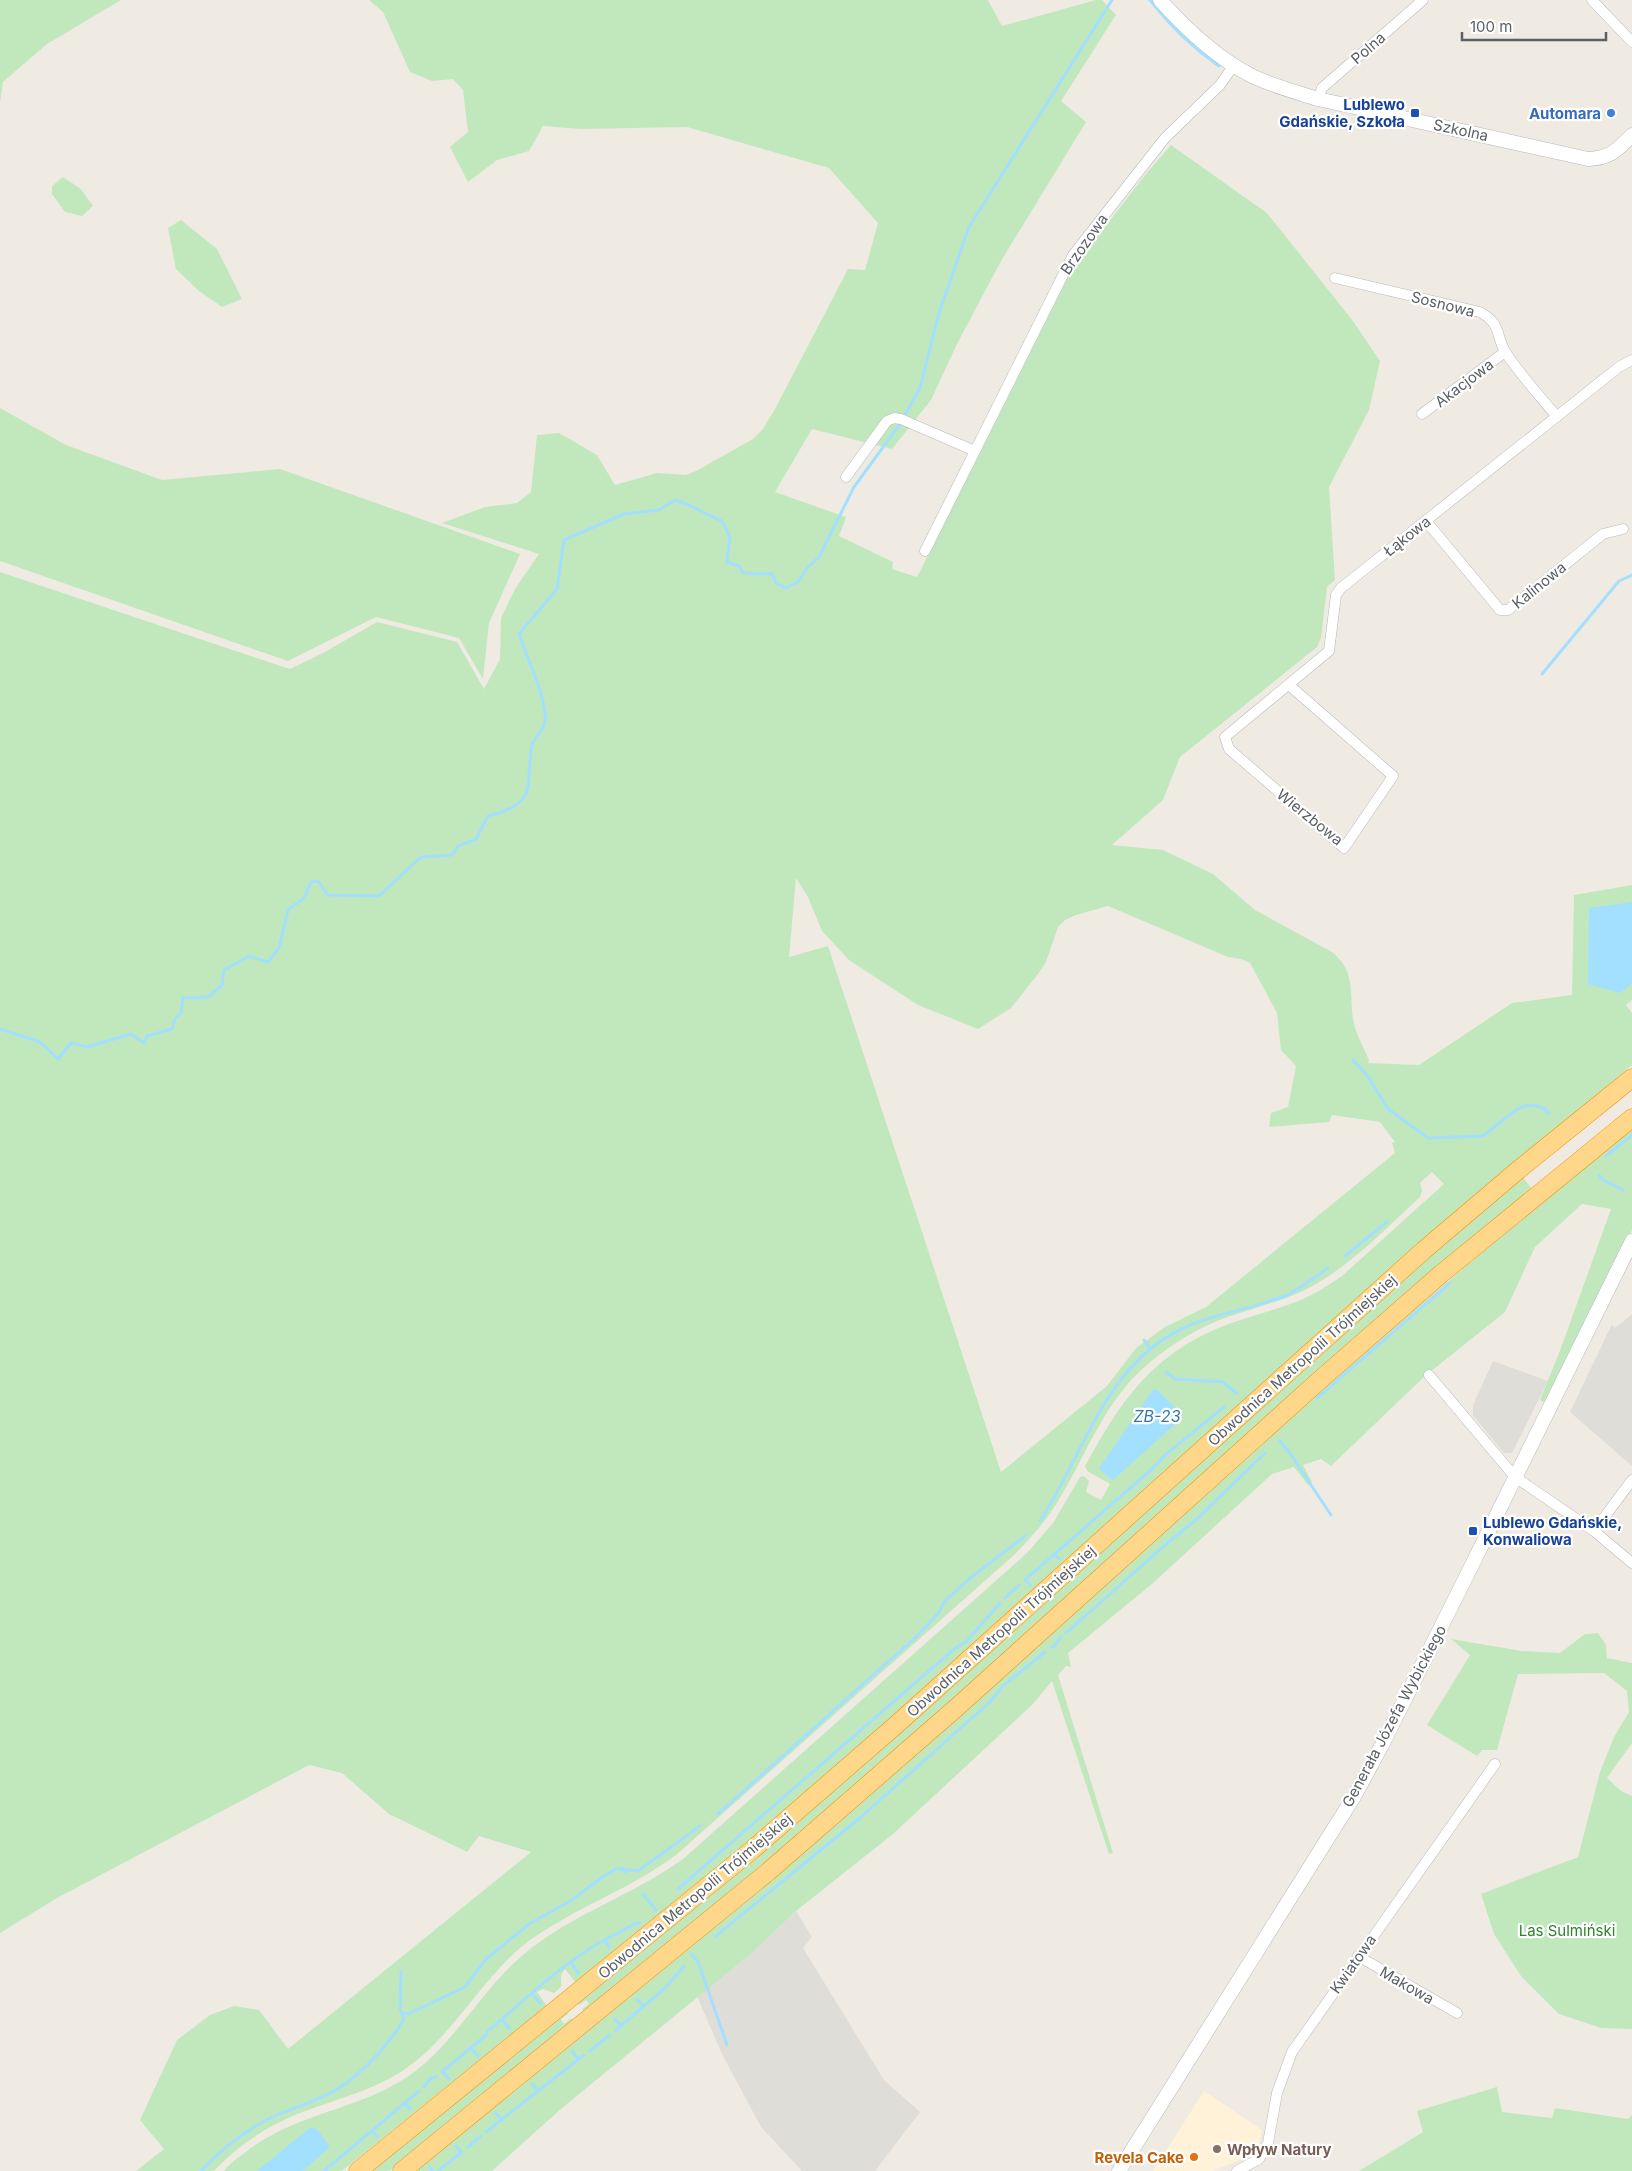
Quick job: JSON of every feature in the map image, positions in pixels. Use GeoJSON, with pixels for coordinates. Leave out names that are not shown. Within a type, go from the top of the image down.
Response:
{"type":"FeatureCollection","features":[{"type":"Feature","properties":{"kind":"highway","name":"Obwodnica Metropolii Trójmiejskiej"},"geometry":{"type":"LineString","coordinates":[[358,2171],[752,1850],[896,1725],[1424,1250],[1517,1171],[1632,1078]]}},
{"type":"Feature","properties":{"kind":"highway","name":"Obwodnica Metropolii Trójmiejskiej"},"geometry":{"type":"LineString","coordinates":[[402,2171],[769,1871],[1441,1274],[1632,1118]]}},
{"type":"Feature","properties":{"kind":"main road","name":"Szkolna"},"geometry":{"type":"LineString","coordinates":[[1160,0],[1182,24],[1234,65],[1274,85],[1318,99],[1588,159],[1603,158],[1613,153],[1632,134]]}},
{"type":"Feature","properties":{"kind":"main road","name":"Generała Józefa Wybickiego"},"geometry":{"type":"LineString","coordinates":[[1119,2171],[1354,1795],[1386,1736],[1632,1241]]}},
{"type":"Feature","properties":{"kind":"street","name":"Polna"},"geometry":{"type":"LineString","coordinates":[[1318,99],[1322,88],[1423,0]]}},
{"type":"Feature","properties":{"kind":"street"},"geometry":{"type":"LineString","coordinates":[[1592,0],[1632,42]]}},
{"type":"Feature","properties":{"kind":"street","name":"Brzozowa"},"geometry":{"type":"LineString","coordinates":[[926,550],[1073,255],[1166,138],[1220,84],[1234,65]]}},
{"type":"Feature","properties":{"kind":"street","name":"Sosnowa"},"geometry":{"type":"LineString","coordinates":[[1335,278],[1480,312],[1491,318],[1505,352],[1557,417]]}},
{"type":"Feature","properties":{"kind":"street","name":"Akacjowa"},"geometry":{"type":"LineString","coordinates":[[1422,414],[1505,352]]}},
{"type":"Feature","properties":{"kind":"street","name":"Łąkowa"},"geometry":{"type":"LineString","coordinates":[[1225,737],[1329,651],[1336,595],[1341,588],[1619,368],[1632,360]]}},
{"type":"Feature","properties":{"kind":"street"},"geometry":{"type":"LineString","coordinates":[[846,477],[887,421],[894,418],[901,419],[975,451]]}},
{"type":"Feature","properties":{"kind":"street","name":"Kalinowa"},"geometry":{"type":"LineString","coordinates":[[1426,521],[1500,610],[1508,610],[1602,534],[1623,529]]}},
{"type":"Feature","properties":{"kind":"street","name":"Wierzbowa"},"geometry":{"type":"LineString","coordinates":[[1225,737],[1229,749],[1344,848],[1393,776],[1289,685]]}},
{"type":"Feature","properties":{"kind":"street"},"geometry":{"type":"LineString","coordinates":[[1429,1374],[1515,1477],[1594,1531],[1632,1563]]}},
{"type":"Feature","properties":{"kind":"street"},"geometry":{"type":"LineString","coordinates":[[1594,1531],[1632,1480]]}},
{"type":"Feature","properties":{"kind":"street","name":"Kwiatowa"},"geometry":{"type":"LineString","coordinates":[[1236,2171],[1253,2163],[1268,2143],[1277,2093],[1292,2052],[1494,1764]]}},
{"type":"Feature","properties":{"kind":"street","name":"Makowa"},"geometry":{"type":"LineString","coordinates":[[1358,1956],[1457,2013]]}},
{"type":"Feature","properties":{"kind":"shaded area"},"geometry":{"type":"Polygon","coordinates":[[[1632,1314],[1632,1466],[1570,1412],[1612,1324],[1615,1328],[1632,1314]]]}},
{"type":"Feature","properties":{"kind":"shaded area"},"geometry":{"type":"Polygon","coordinates":[[[1493,1361],[1548,1381],[1512,1453],[1504,1453],[1473,1415],[1473,1405],[1493,1361]]]}},
{"type":"Feature","properties":{"kind":"shaded area"},"geometry":{"type":"Polygon","coordinates":[[[796,1911],[812,1937],[803,1948],[884,2080],[920,2112],[875,2171],[802,2171],[761,2127],[722,2054],[697,1996],[754,1951],[796,1911]]]}},
{"type":"Feature","properties":{"kind":"shaded area"},"geometry":{"type":"Polygon","coordinates":[[[1204,2091],[1262,2130],[1258,2150],[1254,2154],[1212,2171],[1153,2171],[1204,2091]]]}},
{"type":"Feature","properties":{"kind":"green space"},"geometry":{"type":"Polygon","coordinates":[[[0,0],[121,0],[47,44],[3,82],[0,102],[0,0]]]}},
{"type":"Feature","properties":{"kind":"green space"},"geometry":{"type":"Polygon","coordinates":[[[369,0],[988,0],[1002,26],[1096,0],[1102,0],[1116,15],[1061,101],[1086,122],[1001,261],[957,344],[931,400],[892,449],[812,429],[775,492],[846,517],[839,536],[893,562],[892,569],[917,577],[1072,269],[1171,145],[1267,213],[1353,321],[1380,361],[1369,410],[1329,487],[1335,580],[1327,587],[1321,638],[1317,647],[1180,757],[1163,800],[1112,845],[1163,850],[1213,874],[1255,910],[1332,952],[1346,968],[1349,977],[1354,1024],[1369,1060],[1368,1063],[1419,1065],[1512,1003],[1572,995],[1574,895],[1632,885],[1632,1000],[1626,1005],[1632,1013],[1632,1065],[1465,1204],[1358,1297],[850,1754],[738,1850],[576,1983],[565,1969],[561,1975],[561,1987],[554,1993],[543,1989],[537,1992],[547,2006],[342,2171],[224,2171],[247,2151],[285,2128],[385,2090],[404,2079],[438,2051],[493,1985],[524,1954],[562,1927],[664,1872],[683,1859],[1027,1553],[1053,1523],[1080,1477],[1084,1476],[1089,1481],[1086,1492],[1101,1500],[1110,1484],[1087,1471],[1085,1466],[1126,1401],[1140,1382],[1157,1366],[1176,1351],[1223,1326],[1296,1302],[1325,1287],[1342,1276],[1444,1184],[1432,1172],[1420,1183],[1422,1191],[1420,1197],[1365,1248],[1319,1282],[1294,1295],[1206,1326],[1176,1343],[1147,1365],[1132,1379],[1107,1412],[1057,1503],[1037,1530],[1014,1555],[676,1855],[639,1879],[553,1925],[520,1948],[504,1963],[448,2030],[417,2060],[377,2085],[295,2115],[269,2128],[235,2151],[214,2171],[136,2171],[164,2149],[140,2120],[177,2040],[210,2015],[234,2006],[259,2010],[288,2049],[531,1852],[479,1836],[467,1852],[389,1814],[342,1773],[309,1765],[57,1898],[0,1933],[0,572],[290,669],[323,653],[377,622],[457,642],[484,689],[500,659],[501,618],[515,589],[539,554],[442,523],[485,507],[517,503],[531,492],[537,435],[559,433],[597,455],[615,485],[657,473],[686,475],[753,439],[763,429],[775,409],[848,269],[865,270],[878,223],[829,168],[687,127],[581,129],[543,126],[529,151],[497,160],[468,182],[450,147],[468,132],[463,90],[453,79],[432,81],[410,72],[383,12],[369,0]],[[796,878],[789,957],[828,946],[1001,1472],[1107,1386],[1136,1348],[1165,1327],[1206,1307],[1395,1153],[1392,1143],[1395,1142],[1380,1122],[1332,1115],[1329,1122],[1269,1127],[1271,1113],[1288,1107],[1296,1066],[1281,1050],[1277,1013],[1250,963],[1241,959],[1228,957],[1108,906],[1065,920],[1058,927],[1046,962],[1011,1008],[978,1029],[918,1005],[849,960],[822,931],[808,897],[796,878]]]}},
{"type":"Feature","properties":{"kind":"green space"},"geometry":{"type":"Polygon","coordinates":[[[63,177],[81,189],[93,206],[82,216],[65,212],[52,194],[52,186],[63,177]]]}},
{"type":"Feature","properties":{"kind":"green space"},"geometry":{"type":"Polygon","coordinates":[[[181,220],[217,249],[242,299],[222,307],[199,291],[176,269],[168,228],[181,220]]]}},
{"type":"Feature","properties":{"kind":"green space"},"geometry":{"type":"Polygon","coordinates":[[[0,408],[66,445],[162,480],[280,469],[520,554],[489,623],[483,679],[459,638],[376,617],[288,661],[0,561],[0,408]]]}},
{"type":"Feature","properties":{"kind":"green space"},"geometry":{"type":"Polygon","coordinates":[[[1632,1129],[1632,1230],[1547,1404],[1540,1400],[1561,1348],[1611,1209],[1582,1204],[1535,1247],[1505,1312],[1425,1376],[1331,1466],[1321,1459],[1303,1465],[1312,1482],[1308,1485],[1294,1467],[1272,1474],[1153,1583],[1068,1653],[1071,1667],[1066,1666],[1058,1675],[1113,1853],[1109,1854],[1052,1681],[1033,1704],[893,1834],[796,1911],[754,1951],[562,2108],[492,2171],[413,2171],[663,1968],[849,1813],[1322,1390],[1476,1258],[1632,1129]]]}},
{"type":"Feature","properties":{"kind":"green space"},"geometry":{"type":"Polygon","coordinates":[[[1521,1175],[1533,1190],[898,1752],[586,2013],[582,2009],[589,2004],[586,2000],[579,2005],[576,2001],[1187,1470],[1521,1175]]]}},
{"type":"Feature","properties":{"kind":"green space","name":"Las Sulmiński"},"geometry":{"type":"Polygon","coordinates":[[[1598,1633],[1606,1645],[1607,1658],[1632,1663],[1632,1743],[1607,1778],[1621,1791],[1632,1796],[1632,2029],[1601,2028],[1559,2014],[1521,1976],[1494,1934],[1481,1894],[1578,1857],[1600,1772],[1614,1737],[1629,1712],[1627,1691],[1604,1673],[1518,1674],[1497,1750],[1482,1750],[1477,1756],[1427,1725],[1470,1655],[1451,1639],[1522,1651],[1560,1653],[1585,1634],[1598,1633]]]}},
{"type":"Feature","properties":{"kind":"green space"},"geometry":{"type":"Polygon","coordinates":[[[564,2010],[568,2014],[561,2019],[564,2024],[571,2018],[574,2022],[390,2171],[365,2171],[564,2010]]]}},
{"type":"Feature","properties":{"kind":"green space"},"geometry":{"type":"Polygon","coordinates":[[[1497,2087],[1502,2112],[1552,2118],[1555,2108],[1628,2119],[1632,2115],[1632,2171],[1359,2171],[1423,2132],[1417,2111],[1497,2087]]]}},
{"type":"Feature","properties":{"kind":"water"},"geometry":{"type":"Polygon","coordinates":[[[1632,902],[1632,983],[1620,993],[1588,984],[1589,908],[1632,902]]]}},
{"type":"Feature","properties":{"kind":"water","name":"ZB-23"},"geometry":{"type":"Polygon","coordinates":[[[1156,1389],[1182,1414],[1182,1418],[1114,1479],[1111,1479],[1100,1470],[1100,1467],[1152,1391],[1156,1389]]]}},
{"type":"Feature","properties":{"kind":"water"},"geometry":{"type":"Polygon","coordinates":[[[311,2127],[317,2129],[330,2147],[303,2171],[257,2171],[311,2127]]]}},
{"type":"Feature","properties":{"kind":"waterway"},"geometry":{"type":"LineString","coordinates":[[905,415],[920,388],[939,313],[969,227],[1112,0]]}},
{"type":"Feature","properties":{"kind":"waterway"},"geometry":{"type":"LineString","coordinates":[[1150,0],[1182,36],[1219,66]]}},
{"type":"Feature","properties":{"kind":"waterway"},"geometry":{"type":"LineString","coordinates":[[0,1029],[40,1042],[58,1059],[71,1043],[87,1047],[131,1034],[144,1043],[147,1036],[172,1029],[175,1019],[181,1013],[183,998],[208,997],[222,985],[224,970],[249,956],[268,962],[279,948],[288,910],[304,898],[311,882],[318,881],[328,895],[379,896],[421,857],[452,855],[458,846],[476,839],[488,816],[505,811],[516,805],[527,791],[532,745],[544,725],[545,713],[540,690],[519,634],[557,589],[564,540],[624,514],[659,510],[675,500],[722,521],[730,537],[727,562],[739,566],[743,573],[773,574],[776,583],[786,588],[798,582],[807,568],[819,557],[854,487],[900,424]]}},
{"type":"Feature","properties":{"kind":"waterway"},"geometry":{"type":"LineString","coordinates":[[1542,674],[1619,581],[1632,575]]}},
{"type":"Feature","properties":{"kind":"waterway"},"geometry":{"type":"LineString","coordinates":[[1353,1060],[1367,1075],[1388,1109],[1428,1138],[1483,1136],[1516,1110],[1527,1105],[1545,1109],[1549,1114]]}},
{"type":"Feature","properties":{"kind":"waterway"},"geometry":{"type":"LineString","coordinates":[[1606,1156],[1632,1135]]}},
{"type":"Feature","properties":{"kind":"waterway"},"geometry":{"type":"LineString","coordinates":[[1599,1175],[1603,1180],[1623,1190]]}},
{"type":"Feature","properties":{"kind":"waterway"},"geometry":{"type":"LineString","coordinates":[[1345,1256],[1387,1222]]}},
{"type":"Feature","properties":{"kind":"waterway"},"geometry":{"type":"LineString","coordinates":[[1040,1521],[1102,1409],[1119,1382],[1139,1359],[1164,1339],[1193,1324],[1287,1295],[1328,1268]]}},
{"type":"Feature","properties":{"kind":"waterway"},"geometry":{"type":"LineString","coordinates":[[1317,1398],[1450,1283]]}},
{"type":"Feature","properties":{"kind":"waterway"},"geometry":{"type":"LineString","coordinates":[[1144,1340],[1150,1349]]}},
{"type":"Feature","properties":{"kind":"waterway"},"geometry":{"type":"LineString","coordinates":[[1166,1372],[1175,1379],[1223,1382],[1236,1393]]}},
{"type":"Feature","properties":{"kind":"waterway"},"geometry":{"type":"LineString","coordinates":[[1025,1580],[1152,1469],[1164,1456],[1224,1407]]}},
{"type":"Feature","properties":{"kind":"waterway"},"geometry":{"type":"LineString","coordinates":[[1280,1441],[1331,1515]]}},
{"type":"Feature","properties":{"kind":"waterway"},"geometry":{"type":"LineString","coordinates":[[1066,1633],[1197,1519],[1265,1453]]}},
{"type":"Feature","properties":{"kind":"waterway"},"geometry":{"type":"LineString","coordinates":[[718,1814],[918,1635],[940,1611],[944,1602],[969,1579],[1025,1536]]}},
{"type":"Feature","properties":{"kind":"waterway"},"geometry":{"type":"LineString","coordinates":[[1054,1554],[1059,1559]]}},
{"type":"Feature","properties":{"kind":"waterway"},"geometry":{"type":"LineString","coordinates":[[1025,1580],[1030,1585]]}},
{"type":"Feature","properties":{"kind":"waterway"},"geometry":{"type":"LineString","coordinates":[[1005,1598],[1019,1585]]}},
{"type":"Feature","properties":{"kind":"waterway"},"geometry":{"type":"LineString","coordinates":[[678,1889],[930,1670],[958,1646],[966,1642],[1000,1603]]}},
{"type":"Feature","properties":{"kind":"waterway"},"geometry":{"type":"LineString","coordinates":[[1051,1647],[1054,1647],[1061,1637]]}},
{"type":"Feature","properties":{"kind":"waterway"},"geometry":{"type":"LineString","coordinates":[[716,1936],[861,1817],[990,1702],[1004,1685],[1045,1652]]}},
{"type":"Feature","properties":{"kind":"waterway"},"geometry":{"type":"LineString","coordinates":[[623,1869],[638,1871],[700,1826]]}},
{"type":"Feature","properties":{"kind":"waterway"},"geometry":{"type":"LineString","coordinates":[[402,2014],[410,2013],[465,1987],[486,1959],[529,1924],[572,1900],[616,1869],[622,1869],[625,1872]]}},
{"type":"Feature","properties":{"kind":"waterway"},"geometry":{"type":"LineString","coordinates":[[643,1894],[656,1910]]}},
{"type":"Feature","properties":{"kind":"waterway"},"geometry":{"type":"LineString","coordinates":[[442,2072],[568,1964],[602,1941],[632,1925],[640,1923]]}},
{"type":"Feature","properties":{"kind":"waterway"},"geometry":{"type":"LineString","coordinates":[[604,1940],[610,1947]]}},
{"type":"Feature","properties":{"kind":"waterway"},"geometry":{"type":"LineString","coordinates":[[692,1954],[699,1964],[727,2045]]}},
{"type":"Feature","properties":{"kind":"waterway"},"geometry":{"type":"LineString","coordinates":[[571,1963],[578,1972]]}},
{"type":"Feature","properties":{"kind":"waterway"},"geometry":{"type":"LineString","coordinates":[[616,2030],[666,1987],[684,1966]]}},
{"type":"Feature","properties":{"kind":"waterway"},"geometry":{"type":"LineString","coordinates":[[201,2171],[232,2142],[250,2130],[268,2119],[331,2093],[357,2075],[392,2038],[404,2019],[400,2008],[401,1972]]}},
{"type":"Feature","properties":{"kind":"waterway"},"geometry":{"type":"LineString","coordinates":[[532,1994],[540,2003]]}},
{"type":"Feature","properties":{"kind":"waterway"},"geometry":{"type":"LineString","coordinates":[[637,1999],[644,2007]]}},
{"type":"Feature","properties":{"kind":"waterway"},"geometry":{"type":"LineString","coordinates":[[502,2019],[509,2028]]}},
{"type":"Feature","properties":{"kind":"waterway"},"geometry":{"type":"LineString","coordinates":[[615,2019],[621,2026]]}},
{"type":"Feature","properties":{"kind":"waterway"},"geometry":{"type":"LineString","coordinates":[[590,2051],[610,2035]]}},
{"type":"Feature","properties":{"kind":"waterway"},"geometry":{"type":"LineString","coordinates":[[471,2048],[478,2056]]}},
{"type":"Feature","properties":{"kind":"waterway"},"geometry":{"type":"LineString","coordinates":[[572,2051],[578,2059]]}},
{"type":"Feature","properties":{"kind":"waterway"},"geometry":{"type":"LineString","coordinates":[[486,2132],[584,2055]]}},
{"type":"Feature","properties":{"kind":"waterway"},"geometry":{"type":"LineString","coordinates":[[443,2072],[449,2079]]}},
{"type":"Feature","properties":{"kind":"waterway"},"geometry":{"type":"LineString","coordinates":[[424,2087],[431,2078],[436,2077]]}},
{"type":"Feature","properties":{"kind":"waterway"},"geometry":{"type":"LineString","coordinates":[[532,2084],[538,2091]]}},
{"type":"Feature","properties":{"kind":"waterway"},"geometry":{"type":"LineString","coordinates":[[324,2171],[419,2091]]}},
{"type":"Feature","properties":{"kind":"waterway"},"geometry":{"type":"LineString","coordinates":[[405,2103],[410,2109]]}},
{"type":"Feature","properties":{"kind":"waterway"},"geometry":{"type":"LineString","coordinates":[[496,2113],[502,2120]]}},
{"type":"Feature","properties":{"kind":"waterway"},"geometry":{"type":"LineString","coordinates":[[372,2130],[377,2137]]}},
{"type":"Feature","properties":{"kind":"waterway"},"geometry":{"type":"LineString","coordinates":[[468,2147],[481,2136]]}},
{"type":"Feature","properties":{"kind":"waterway"},"geometry":{"type":"LineString","coordinates":[[456,2146],[461,2152]]}},
{"type":"Feature","properties":{"kind":"waterway"},"geometry":{"type":"LineString","coordinates":[[438,2171],[462,2152]]}},
{"type":"Feature","properties":{"kind":"waterway"},"geometry":{"type":"LineString","coordinates":[[429,2167],[433,2171]]}},
{"type":"Feature","properties":{"kind":"place","name":"Lublewo Gdańskie, Szkoła"},"geometry":{"type":"Point","coordinates":[1415,113]}},
{"type":"Feature","properties":{"kind":"place","name":"Automara"},"geometry":{"type":"Point","coordinates":[1611,113]}},
{"type":"Feature","properties":{"kind":"place","name":"Lublewo Gdańskie, Konwaliowa"},"geometry":{"type":"Point","coordinates":[1473,1531]}},
{"type":"Feature","properties":{"kind":"place","name":"Wpływ Natury"},"geometry":{"type":"Point","coordinates":[1217,2149]}},
{"type":"Feature","properties":{"kind":"place","name":"Revela Cake"},"geometry":{"type":"Point","coordinates":[1194,2157]}}]}
